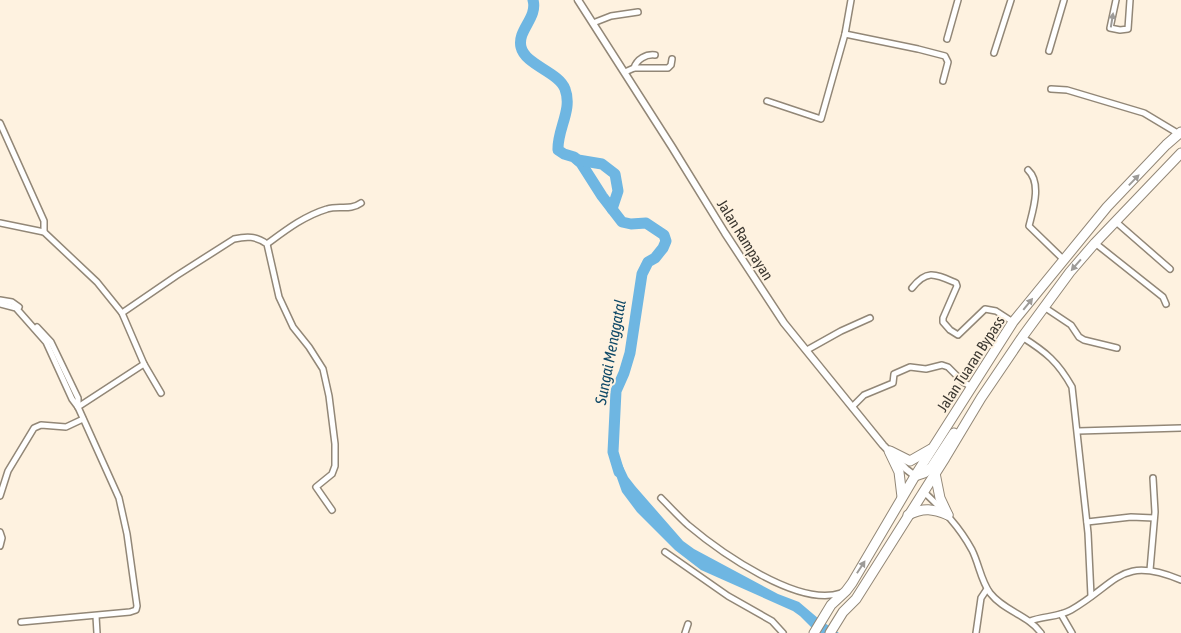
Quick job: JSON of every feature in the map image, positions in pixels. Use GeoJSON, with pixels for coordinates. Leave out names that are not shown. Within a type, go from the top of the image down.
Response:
{"type":"FeatureCollection","features":[{"type":"Feature","properties":{"kind":"highway","name":"Jalan Tuaran Bypass"},"geometry":{"type":"LineString","coordinates":[[814,633],[832,605],[846,591],[915,476],[1013,322],[1107,207],[1166,145],[1180,133]]}},
{"type":"Feature","properties":{"kind":"highway","name":"Jalan Tuaran Bypass"},"geometry":{"type":"LineString","coordinates":[[830,633],[843,612],[856,599],[986,390],[1022,337],[1095,243],[1181,153]]}},
{"type":"Feature","properties":{"kind":"highway"},"geometry":{"type":"LineString","coordinates":[[915,476],[931,468],[1009,346],[1015,340],[1022,337]]}},
{"type":"Feature","properties":{"kind":"highway"},"geometry":{"type":"LineString","coordinates":[[890,451],[910,460],[934,447]]}},
{"type":"Feature","properties":{"kind":"highway"},"geometry":{"type":"LineString","coordinates":[[890,451],[899,472],[902,500]]}},
{"type":"Feature","properties":{"kind":"highway"},"geometry":{"type":"LineString","coordinates":[[935,473],[940,498],[948,514]]}},
{"type":"Feature","properties":{"kind":"highway"},"geometry":{"type":"LineString","coordinates":[[907,516],[925,509],[948,514]]}},
{"type":"Feature","properties":{"kind":"street","name":"Jalan Rampayan"},"geometry":{"type":"LineString","coordinates":[[578,0],[765,296],[784,323],[852,407],[890,451],[915,476]]}},
{"type":"Feature","properties":{"kind":"street"},"geometry":{"type":"LineString","coordinates":[[768,102],[821,118],[845,34],[851,0]]}},
{"type":"Feature","properties":{"kind":"street"},"geometry":{"type":"LineString","coordinates":[[947,38],[958,0]]}},
{"type":"Feature","properties":{"kind":"street"},"geometry":{"type":"LineString","coordinates":[[994,53],[1011,0]]}},
{"type":"Feature","properties":{"kind":"street"},"geometry":{"type":"LineString","coordinates":[[1050,51],[1064,0]]}},
{"type":"Feature","properties":{"kind":"street"},"geometry":{"type":"LineString","coordinates":[[1116,0],[1110,28],[1120,30],[1128,29],[1130,0]]}},
{"type":"Feature","properties":{"kind":"street"},"geometry":{"type":"LineString","coordinates":[[593,23],[611,16],[638,12]]}},
{"type":"Feature","properties":{"kind":"street"},"geometry":{"type":"LineString","coordinates":[[845,34],[945,56],[948,62],[943,81]]}},
{"type":"Feature","properties":{"kind":"street"},"geometry":{"type":"LineString","coordinates":[[634,68],[642,58],[650,54],[655,55]]}},
{"type":"Feature","properties":{"kind":"street"},"geometry":{"type":"LineString","coordinates":[[625,72],[634,68],[667,68],[671,65],[672,59]]}},
{"type":"Feature","properties":{"kind":"street"},"geometry":{"type":"LineString","coordinates":[[1051,89],[1067,90],[1144,113],[1180,133]]}},
{"type":"Feature","properties":{"kind":"street"},"geometry":{"type":"LineString","coordinates":[[0,123],[44,222],[44,232]]}},
{"type":"Feature","properties":{"kind":"street"},"geometry":{"type":"LineString","coordinates":[[1028,170],[1032,174],[1035,183],[1033,210],[1029,226],[1064,260]]}},
{"type":"Feature","properties":{"kind":"street"},"geometry":{"type":"LineString","coordinates":[[267,244],[304,217],[334,206],[349,208],[361,203]]}},
{"type":"Feature","properties":{"kind":"street"},"geometry":{"type":"LineString","coordinates":[[1115,221],[1170,269]]}},
{"type":"Feature","properties":{"kind":"street"},"geometry":{"type":"LineString","coordinates":[[0,223],[44,232],[97,282],[122,313],[144,364],[161,393]]}},
{"type":"Feature","properties":{"kind":"street"},"geometry":{"type":"LineString","coordinates":[[122,313],[234,239],[253,237],[267,244]]}},
{"type":"Feature","properties":{"kind":"street"},"geometry":{"type":"LineString","coordinates":[[1095,243],[1163,297],[1166,304]]}},
{"type":"Feature","properties":{"kind":"street"},"geometry":{"type":"LineString","coordinates":[[267,244],[279,297],[293,327],[323,369],[329,396],[335,444],[335,466],[332,474],[316,487],[332,510]]}},
{"type":"Feature","properties":{"kind":"street"},"geometry":{"type":"LineString","coordinates":[[912,288],[920,278],[930,274],[956,283],[955,294],[943,318],[943,322],[958,335],[985,309],[996,311],[1013,322]]}},
{"type":"Feature","properties":{"kind":"street"},"geometry":{"type":"LineString","coordinates":[[0,300],[16,303],[51,342],[78,398],[78,407]]}},
{"type":"Feature","properties":{"kind":"street"},"geometry":{"type":"LineString","coordinates":[[0,304],[16,308],[46,342],[72,399],[78,407],[119,498],[137,606],[136,610],[130,612],[21,622]]}},
{"type":"Feature","properties":{"kind":"street"},"geometry":{"type":"LineString","coordinates":[[1044,307],[1071,325],[1084,340],[1117,348]]}},
{"type":"Feature","properties":{"kind":"street"},"geometry":{"type":"LineString","coordinates":[[807,350],[841,331],[870,318]]}},
{"type":"Feature","properties":{"kind":"street"},"geometry":{"type":"LineString","coordinates":[[1022,337],[1046,353],[1062,368],[1072,387],[1087,522],[1091,596]]}},
{"type":"Feature","properties":{"kind":"street"},"geometry":{"type":"LineString","coordinates":[[78,407],[144,364]]}},
{"type":"Feature","properties":{"kind":"street"},"geometry":{"type":"LineString","coordinates":[[852,407],[864,395],[892,383],[894,374],[910,367],[926,369],[942,365],[948,367],[972,388]]}},
{"type":"Feature","properties":{"kind":"street"},"geometry":{"type":"LineString","coordinates":[[0,496],[8,470],[34,428],[41,425],[66,427],[83,419]]}},
{"type":"Feature","properties":{"kind":"street"},"geometry":{"type":"LineString","coordinates":[[1078,431],[1181,428]]}},
{"type":"Feature","properties":{"kind":"street"},"geometry":{"type":"LineString","coordinates":[[1150,570],[1155,504],[1153,478]]}},
{"type":"Feature","properties":{"kind":"street"},"geometry":{"type":"LineString","coordinates":[[923,491],[948,514],[972,551],[987,589],[1002,604],[1030,621],[1041,633]]}},
{"type":"Feature","properties":{"kind":"street"},"geometry":{"type":"LineString","coordinates":[[661,498],[687,524],[717,547],[746,566],[777,582],[802,593],[817,596],[832,596],[846,591]]}},
{"type":"Feature","properties":{"kind":"street"},"geometry":{"type":"LineString","coordinates":[[1087,522],[1131,517],[1154,518]]}},
{"type":"Feature","properties":{"kind":"street"},"geometry":{"type":"LineString","coordinates":[[0,532],[2,538],[0,546]]}},
{"type":"Feature","properties":{"kind":"street"},"geometry":{"type":"LineString","coordinates":[[665,552],[728,596],[772,621],[783,633]]}},
{"type":"Feature","properties":{"kind":"street"},"geometry":{"type":"LineString","coordinates":[[1030,621],[1069,611],[1115,578],[1133,571],[1150,570],[1181,579]]}},
{"type":"Feature","properties":{"kind":"street"},"geometry":{"type":"LineString","coordinates":[[976,633],[982,598],[987,589]]}},
{"type":"Feature","properties":{"kind":"street"},"geometry":{"type":"LineString","coordinates":[[1061,614],[1072,633]]}},
{"type":"Feature","properties":{"kind":"street"},"geometry":{"type":"LineString","coordinates":[[96,616],[97,633]]}},
{"type":"Feature","properties":{"kind":"street"},"geometry":{"type":"LineString","coordinates":[[685,633],[688,624]]}},
{"type":"Feature","properties":{"kind":"water"},"geometry":{"type":"Polygon","coordinates":[[[619,458],[628,477],[683,541],[694,549],[778,594],[799,602],[839,633],[817,633],[793,611],[701,570],[675,550],[637,512],[622,492],[611,461],[619,458]]]}},
{"type":"Feature","properties":{"kind":"waterway","name":"Sungai Menggatal"},"geometry":{"type":"LineString","coordinates":[[533,0],[533,13],[522,35],[521,47],[529,59],[556,78],[565,89],[567,104],[558,142],[558,150],[574,157],[581,163],[602,196],[622,222],[631,224],[646,223],[664,235],[666,241],[655,258],[648,262],[642,274],[630,353],[616,391],[613,452],[619,472]]}},
{"type":"Feature","properties":{"kind":"waterway"},"geometry":{"type":"LineString","coordinates":[[578,160],[602,164],[615,174],[618,191],[612,209]]}}]}
